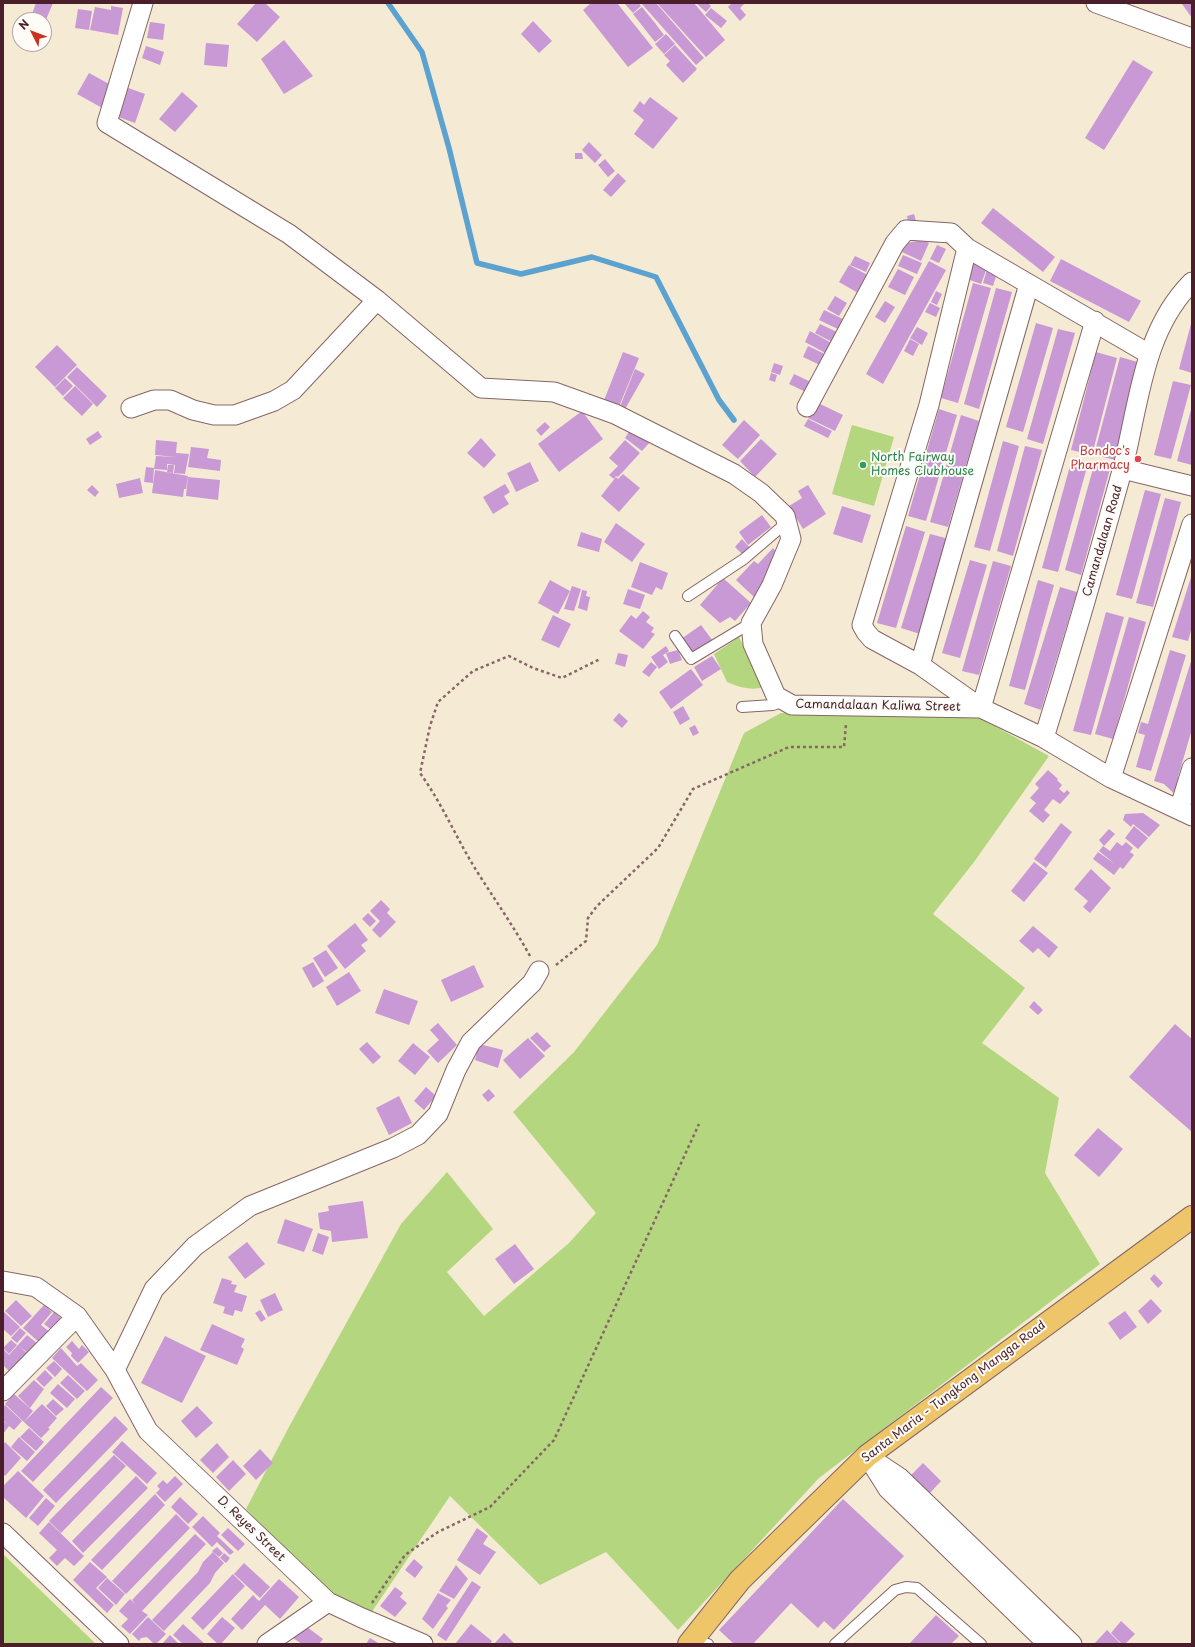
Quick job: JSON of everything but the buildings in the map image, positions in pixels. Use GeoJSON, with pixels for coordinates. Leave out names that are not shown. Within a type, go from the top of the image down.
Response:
{"type":"FeatureCollection","features":[{"type":"Feature","properties":{"kind":"main road","name":"Santa Maria - Tungkong Mangga Road"},"geometry":{"type":"LineString","coordinates":[[696,1643],[740,1580],[867,1456],[1192,1217]]}},
{"type":"Feature","properties":{"kind":"street"},"geometry":{"type":"LineString","coordinates":[[143,3],[107,123],[290,234],[376,300],[481,388],[554,392],[615,414],[734,474],[761,494],[785,516],[791,539],[772,585],[751,623]]}},
{"type":"Feature","properties":{"kind":"street"},"geometry":{"type":"LineString","coordinates":[[1096,3],[1192,38]]}},
{"type":"Feature","properties":{"kind":"street"},"geometry":{"type":"LineString","coordinates":[[807,407],[895,243],[906,230],[951,233],[967,248],[1095,321],[1149,354]]}},
{"type":"Feature","properties":{"kind":"street"},"geometry":{"type":"LineString","coordinates":[[967,248],[929,405],[862,625],[872,639],[920,664],[980,708],[1044,738],[1111,778],[1186,813],[1192,768]]}},
{"type":"Feature","properties":{"kind":"street","name":"Camandalaan Road"},"geometry":{"type":"LineString","coordinates":[[1044,738],[1082,614],[1122,469],[1149,354],[1167,314],[1192,282]]}},
{"type":"Feature","properties":{"kind":"street"},"geometry":{"type":"LineString","coordinates":[[920,664],[1029,284]]}},
{"type":"Feature","properties":{"kind":"street"},"geometry":{"type":"LineString","coordinates":[[131,408],[154,400],[170,400],[193,410],[214,415],[235,415],[274,402],[293,390],[376,300]]}},
{"type":"Feature","properties":{"kind":"street"},"geometry":{"type":"LineString","coordinates":[[980,708],[1095,321]]}},
{"type":"Feature","properties":{"kind":"street"},"geometry":{"type":"LineString","coordinates":[[1122,469],[1192,486]]}},
{"type":"Feature","properties":{"kind":"street"},"geometry":{"type":"LineString","coordinates":[[1111,778],[1192,524]]}},
{"type":"Feature","properties":{"kind":"street","name":"Camandalaan Kaliwa Street"},"geometry":{"type":"LineString","coordinates":[[751,623],[752,644],[776,696],[782,701],[792,705],[980,708]]}},
{"type":"Feature","properties":{"kind":"street"},"geometry":{"type":"LineString","coordinates":[[115,1370],[154,1289],[195,1246],[250,1206],[393,1148],[418,1135],[438,1114],[456,1070],[471,1042],[532,983],[539,971]]}},
{"type":"Feature","properties":{"kind":"street"},"geometry":{"type":"LineString","coordinates":[[3,1281],[36,1287],[78,1316],[3,1391]]}},
{"type":"Feature","properties":{"kind":"street","name":"D. Reyes Street"},"geometry":{"type":"LineString","coordinates":[[78,1316],[115,1370],[148,1431],[328,1602],[423,1644]]}},
{"type":"Feature","properties":{"kind":"street"},"geometry":{"type":"LineString","coordinates":[[867,1456],[888,1489],[1048,1644]]}},
{"type":"Feature","properties":{"kind":"street"},"geometry":{"type":"LineString","coordinates":[[867,1456],[900,1478],[1072,1644]]}},
{"type":"Feature","properties":{"kind":"street"},"geometry":{"type":"LineString","coordinates":[[3,1533],[120,1644]]}},
{"type":"Feature","properties":{"kind":"street"},"geometry":{"type":"LineString","coordinates":[[267,1644],[328,1602]]}},
{"type":"Feature","properties":{"kind":"lane"},"geometry":{"type":"LineString","coordinates":[[688,596],[744,558],[786,523]]}},
{"type":"Feature","properties":{"kind":"lane"},"geometry":{"type":"LineString","coordinates":[[675,636],[691,659],[751,623]]}},
{"type":"Feature","properties":{"kind":"lane"},"geometry":{"type":"LineString","coordinates":[[742,707],[773,705],[782,701]]}},
{"type":"Feature","properties":{"kind":"lane"},"geometry":{"type":"LineString","coordinates":[[835,1644],[895,1590],[906,1587],[917,1588],[981,1644]]}},
{"type":"Feature","properties":{"kind":"path"},"geometry":{"type":"LineString","coordinates":[[600,659],[562,678],[533,668],[509,656],[473,671],[438,702],[430,726],[420,773],[435,794],[473,865],[514,927],[539,971],[549,970],[586,941],[588,918],[597,906],[658,848],[693,789],[789,747],[844,747],[849,706]]}},
{"type":"Feature","properties":{"kind":"path"},"geometry":{"type":"LineString","coordinates":[[362,1618],[406,1555],[438,1532],[490,1507],[554,1440],[699,1124]]}},
{"type":"Feature","properties":{"kind":"green space","name":"North Fairway Homes Clubhouse"},"geometry":{"type":"Polygon","coordinates":[[[852,425],[894,437],[874,506],[832,494],[852,425]]]}},
{"type":"Feature","properties":{"kind":"green space"},"geometry":{"type":"Polygon","coordinates":[[[739,637],[764,687],[754,689],[745,688],[727,682],[714,654],[739,637]]]}},
{"type":"Feature","properties":{"kind":"green space"},"geometry":{"type":"Polygon","coordinates":[[[781,713],[978,717],[1049,756],[974,862],[933,914],[1025,988],[982,1043],[1059,1098],[1045,1173],[1100,1264],[819,1478],[678,1630],[606,1552],[540,1585],[450,1496],[371,1613],[326,1594],[246,1509],[290,1425],[401,1224],[447,1172],[493,1229],[447,1272],[484,1316],[569,1243],[596,1213],[513,1112],[574,1052],[657,945],[744,733],[781,713]]]}},
{"type":"Feature","properties":{"kind":"green space"},"geometry":{"type":"Polygon","coordinates":[[[3,1554],[96,1644],[3,1644],[3,1554]]]}},
{"type":"Feature","properties":{"kind":"waterway"},"geometry":{"type":"LineString","coordinates":[[388,3],[422,52],[449,148],[477,263],[521,274],[592,257],[656,277],[719,400],[734,420]]}},
{"type":"Feature","properties":{"kind":"place","name":"Bondoc's Pharmacy"},"geometry":{"type":"Point","coordinates":[1138,459]}},
{"type":"Feature","properties":{"kind":"place","name":"North Fairway Homes Clubhouse"},"geometry":{"type":"Point","coordinates":[863,465]}}]}
